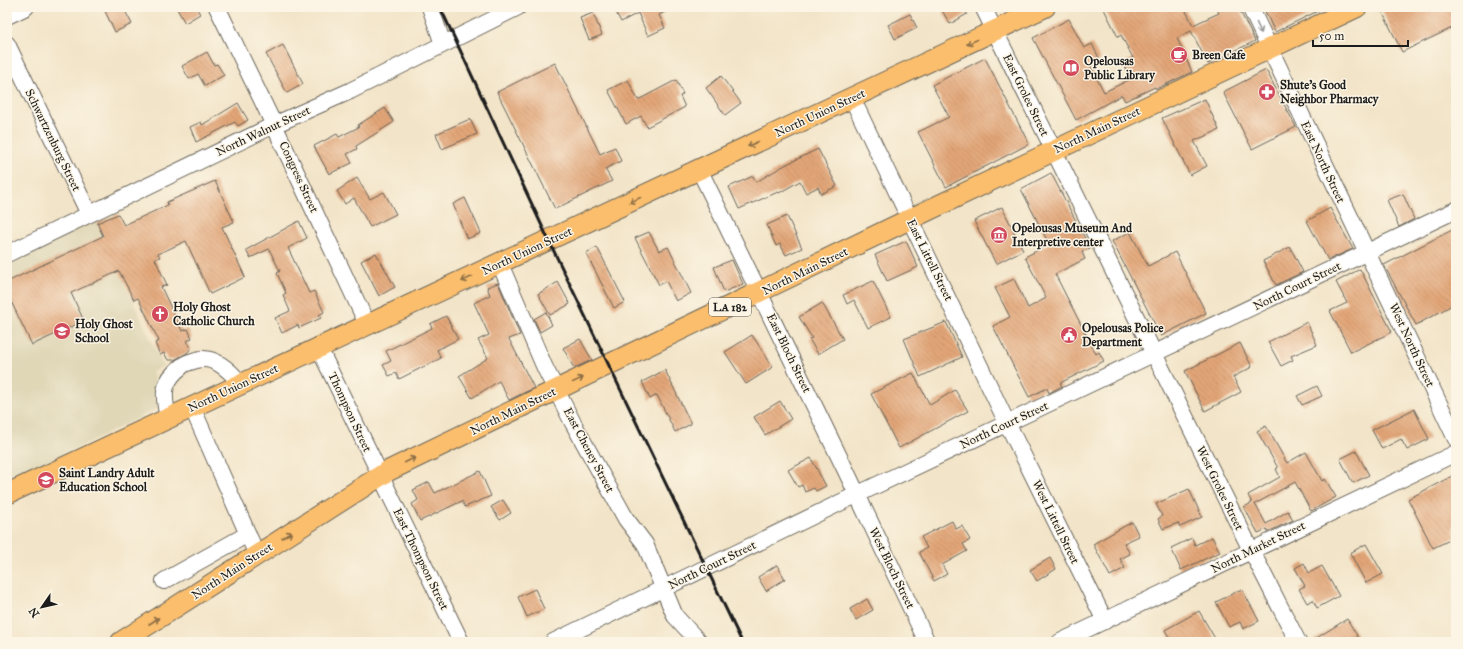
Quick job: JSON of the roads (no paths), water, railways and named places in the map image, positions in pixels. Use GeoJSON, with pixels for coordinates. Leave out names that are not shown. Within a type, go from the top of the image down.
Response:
{"type":"FeatureCollection","features":[{"type":"Feature","properties":{"kind":"main road","name":"North Union Street"},"geometry":{"type":"LineString","coordinates":[[7,494],[368,326],[1045,7]]}},
{"type":"Feature","properties":{"kind":"main road","name":"North Main Street"},"geometry":{"type":"LineString","coordinates":[[122,642],[380,476],[430,450],[760,293],[910,219],[1357,7]]}},
{"type":"Feature","properties":{"kind":"street"},"geometry":{"type":"LineString","coordinates":[[7,16],[26,7]]}},
{"type":"Feature","properties":{"kind":"street","name":"Congress Street"},"geometry":{"type":"LineString","coordinates":[[217,7],[368,326]]}},
{"type":"Feature","properties":{"kind":"street"},"geometry":{"type":"LineString","coordinates":[[430,7],[443,44]]}},
{"type":"Feature","properties":{"kind":"street","name":"North Walnut Street"},"geometry":{"type":"LineString","coordinates":[[7,254],[274,125],[350,91],[518,7]]}},
{"type":"Feature","properties":{"kind":"street","name":"East Grolee Street"},"geometry":{"type":"LineString","coordinates":[[983,7],[1155,354]]}},
{"type":"Feature","properties":{"kind":"street","name":"East North Street"},"geometry":{"type":"LineString","coordinates":[[1250,7],[1366,252]]}},
{"type":"Feature","properties":{"kind":"street","name":"Schwartzenburg Street"},"geometry":{"type":"LineString","coordinates":[[7,44],[89,214]]}},
{"type":"Feature","properties":{"kind":"street","name":"East Littell Street"},"geometry":{"type":"LineString","coordinates":[[852,98],[1007,423]]}},
{"type":"Feature","properties":{"kind":"street","name":"East Bloch Street"},"geometry":{"type":"LineString","coordinates":[[699,169],[856,495]]}},
{"type":"Feature","properties":{"kind":"street","name":"North Court Street"},"geometry":{"type":"LineString","coordinates":[[553,642],[856,495],[1456,210]]}},
{"type":"Feature","properties":{"kind":"street","name":"West North Street"},"geometry":{"type":"LineString","coordinates":[[1366,252],[1383,284],[1456,439]]}},
{"type":"Feature","properties":{"kind":"street","name":"East Cheney Street"},"geometry":{"type":"LineString","coordinates":[[500,264],[546,368],[558,389],[573,423],[626,520],[645,544],[675,616],[699,642]]}},
{"type":"Feature","properties":{"kind":"street","name":"Thompson Street"},"geometry":{"type":"LineString","coordinates":[[319,348],[380,476]]}},
{"type":"Feature","properties":{"kind":"street","name":"West Grolee Street"},"geometry":{"type":"LineString","coordinates":[[1155,354],[1298,642]]}},
{"type":"Feature","properties":{"kind":"street"},"geometry":{"type":"LineString","coordinates":[[168,418],[164,387],[173,373],[184,364],[203,359],[218,363],[231,372],[241,384]]}},
{"type":"Feature","properties":{"kind":"street"},"geometry":{"type":"LineString","coordinates":[[192,407],[257,555]]}},
{"type":"Feature","properties":{"kind":"street","name":"West Littell Street"},"geometry":{"type":"LineString","coordinates":[[1007,423],[1105,621]]}},
{"type":"Feature","properties":{"kind":"street","name":"North Market Street"},"geometry":{"type":"LineString","coordinates":[[1060,642],[1456,453]]}},
{"type":"Feature","properties":{"kind":"street","name":"East Thompson Street"},"geometry":{"type":"LineString","coordinates":[[380,476],[460,642]]}},
{"type":"Feature","properties":{"kind":"street","name":"West Bloch Street"},"geometry":{"type":"LineString","coordinates":[[856,495],[927,642]]}},
{"type":"Feature","properties":{"kind":"street"},"geometry":{"type":"LineString","coordinates":[[164,581],[248,534]]}},
{"type":"Feature","properties":{"kind":"railway"},"geometry":{"type":"LineString","coordinates":[[440,7],[549,241],[742,642]]}},
{"type":"Feature","properties":{"kind":"place","name":"Breen Cafe"},"geometry":{"type":"Point","coordinates":[1179,55]}},
{"type":"Feature","properties":{"kind":"place","name":"Opelousas Public Library"},"geometry":{"type":"Point","coordinates":[1071,68]}},
{"type":"Feature","properties":{"kind":"place","name":"Shute's Good Neighbor Pharmacy"},"geometry":{"type":"Point","coordinates":[1267,92]}},
{"type":"Feature","properties":{"kind":"place","name":"Opelousas Museum And Interpretive center"},"geometry":{"type":"Point","coordinates":[999,235]}},
{"type":"Feature","properties":{"kind":"place","name":"Holy Ghost Catholic Church"},"geometry":{"type":"Point","coordinates":[160,314]}},
{"type":"Feature","properties":{"kind":"place","name":"Holy Ghost School"},"geometry":{"type":"Point","coordinates":[62,331]}},
{"type":"Feature","properties":{"kind":"place","name":"Opelousas Police Department"},"geometry":{"type":"Point","coordinates":[1069,335]}},
{"type":"Feature","properties":{"kind":"place","name":"Saint Landry Adult Education School"},"geometry":{"type":"Point","coordinates":[46,480]}}]}
